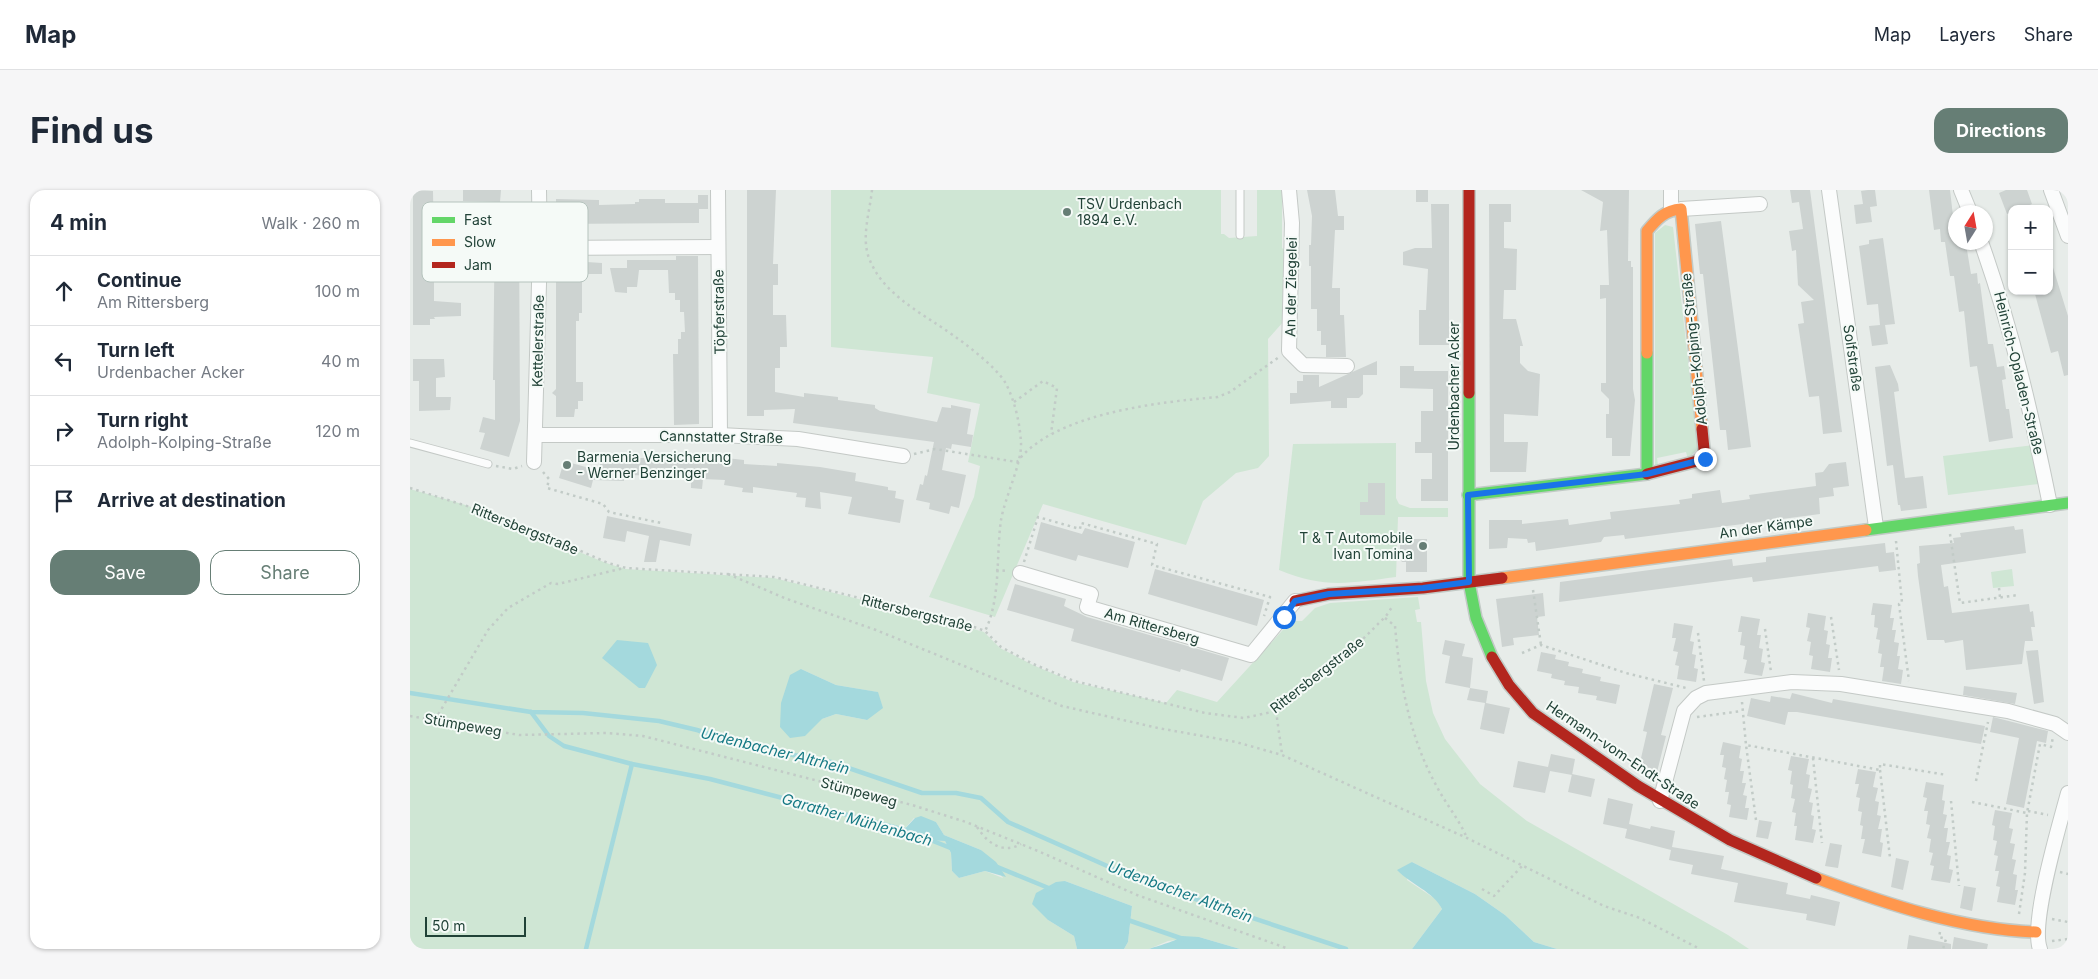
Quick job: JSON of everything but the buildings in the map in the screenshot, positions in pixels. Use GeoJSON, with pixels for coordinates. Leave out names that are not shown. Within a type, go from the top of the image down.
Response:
{"type":"FeatureCollection","features":[{"type":"Feature","properties":{"kind":"street","name":"Töpferstraße"},"geometry":{"type":"LineString","coordinates":[[718,190],[720,435]]}},
{"type":"Feature","properties":{"kind":"street","name":"An der Ziegelei"},"geometry":{"type":"LineString","coordinates":[[1289,190],[1292,232],[1289,351],[1303,365],[1347,366]]}},
{"type":"Feature","properties":{"kind":"street","name":"Urdenbacher Acker"},"geometry":{"type":"LineString","coordinates":[[1469,190],[1469,582]]}},
{"type":"Feature","properties":{"kind":"street","name":"Adolph-Kolping-Straße"},"geometry":{"type":"LineString","coordinates":[[1468,495],[1647,474],[1705,459],[1676,209],[1671,190]]}},
{"type":"Feature","properties":{"kind":"street","name":"Solfstraße"},"geometry":{"type":"LineString","coordinates":[[1829,190],[1876,527]]}},
{"type":"Feature","properties":{"kind":"street"},"geometry":{"type":"LineString","coordinates":[[1961,190],[1967,205]]}},
{"type":"Feature","properties":{"kind":"street"},"geometry":{"type":"LineString","coordinates":[[2051,190],[2068,236]]}},
{"type":"Feature","properties":{"kind":"street"},"geometry":{"type":"LineString","coordinates":[[1647,474],[1647,231],[1660,215],[1676,209],[1760,204]]}},
{"type":"Feature","properties":{"kind":"street"},"geometry":{"type":"LineString","coordinates":[[588,248],[718,247]]}},
{"type":"Feature","properties":{"kind":"street","name":"Heinrich-Opladen-Straße"},"geometry":{"type":"LineString","coordinates":[[1984,250],[2004,307],[2030,407],[2050,505]]}},
{"type":"Feature","properties":{"kind":"street","name":"Kettelerstraße"},"geometry":{"type":"LineString","coordinates":[[534,462],[539,282]]}},
{"type":"Feature","properties":{"kind":"street","name":"Cannstatter Straße"},"geometry":{"type":"LineString","coordinates":[[536,435],[720,435],[798,439],[903,456]]}},
{"type":"Feature","properties":{"kind":"street","name":"An der Kämpe"},"geometry":{"type":"LineString","coordinates":[[1469,582],[1947,517],[2068,503]]}},
{"type":"Feature","properties":{"kind":"street","name":"Am Rittersberg"},"geometry":{"type":"LineString","coordinates":[[1020,574],[1091,594],[1087,607],[1251,655],[1295,601],[1329,594],[1401,590],[1469,582]]}},
{"type":"Feature","properties":{"kind":"street","name":"Hermann-vom-Endt-Straße"},"geometry":{"type":"LineString","coordinates":[[1469,582],[1472,610],[1494,662],[1516,696],[1533,713],[1660,801],[1702,826],[1777,863],[1882,901],[2013,932],[2036,932]]}},
{"type":"Feature","properties":{"kind":"street"},"geometry":{"type":"LineString","coordinates":[[1660,801],[1680,720],[1689,703],[1706,694],[1772,684],[1812,681],[1841,684],[1991,708],[2055,724],[2068,733]]}},
{"type":"Feature","properties":{"kind":"street"},"geometry":{"type":"LineString","coordinates":[[2040,949],[2036,932],[2068,792]]}},
{"type":"Feature","properties":{"kind":"lane"},"geometry":{"type":"LineString","coordinates":[[1240,190],[1240,235]]}},
{"type":"Feature","properties":{"kind":"lane"},"geometry":{"type":"LineString","coordinates":[[410,443],[488,464]]}},
{"type":"Feature","properties":{"kind":"path"},"geometry":{"type":"LineString","coordinates":[[872,190],[867,246],[869,257],[879,275],[896,295],[912,308],[946,330],[986,361],[1006,383],[1014,403],[1021,440],[1017,462],[1003,509],[993,614],[985,631]]}},
{"type":"Feature","properties":{"kind":"path"},"geometry":{"type":"LineString","coordinates":[[1017,462],[1028,448],[1051,434],[1072,425],[1130,409],[1218,397],[1230,392],[1289,351]]}},
{"type":"Feature","properties":{"kind":"path"},"geometry":{"type":"LineString","coordinates":[[1014,403],[1043,381],[1058,388],[1051,434]]}},
{"type":"Feature","properties":{"kind":"path"},"geometry":{"type":"LineString","coordinates":[[903,456],[935,449],[1017,462]]}},
{"type":"Feature","properties":{"kind":"path"},"geometry":{"type":"LineString","coordinates":[[488,464],[513,469],[534,462],[550,480],[547,488],[603,504],[609,512],[661,523]]}},
{"type":"Feature","properties":{"kind":"path","name":"Rittersbergstraße"},"geometry":{"type":"LineString","coordinates":[[410,488],[508,519],[608,563],[626,568],[774,577],[985,631],[1001,647],[1033,664],[1074,681],[1205,713],[1244,718],[1276,711],[1352,651],[1385,618],[1401,590]]}},
{"type":"Feature","properties":{"kind":"path"},"geometry":{"type":"LineString","coordinates":[[1020,574],[1038,517],[1080,529],[1081,523],[1157,544],[1152,565],[1270,597],[1267,607]]}},
{"type":"Feature","properties":{"kind":"path"},"geometry":{"type":"LineString","coordinates":[[1947,517],[1960,602],[2018,595]]}},
{"type":"Feature","properties":{"kind":"path"},"geometry":{"type":"LineString","coordinates":[[1894,524],[1902,603],[1898,604],[1912,696]]}},
{"type":"Feature","properties":{"kind":"path"},"geometry":{"type":"LineString","coordinates":[[435,720],[488,630],[508,608],[551,584],[626,568]]}},
{"type":"Feature","properties":{"kind":"path"},"geometry":{"type":"LineString","coordinates":[[724,573],[787,599],[876,630],[1062,706],[1158,728],[1236,742],[1282,755],[1467,838],[1604,906],[1640,918],[1700,949]]}},
{"type":"Feature","properties":{"kind":"path"},"geometry":{"type":"LineString","coordinates":[[1531,574],[1541,646]]}},
{"type":"Feature","properties":{"kind":"path"},"geometry":{"type":"LineString","coordinates":[[1999,588],[2000,597]]}},
{"type":"Feature","properties":{"kind":"path"},"geometry":{"type":"LineString","coordinates":[[1385,618],[1395,626],[1398,663],[1413,733],[1435,785],[1467,838]]}},
{"type":"Feature","properties":{"kind":"path"},"geometry":{"type":"LineString","coordinates":[[1831,618],[1841,684]]}},
{"type":"Feature","properties":{"kind":"path"},"geometry":{"type":"LineString","coordinates":[[1765,629],[1772,684]]}},
{"type":"Feature","properties":{"kind":"path"},"geometry":{"type":"LineString","coordinates":[[1522,653],[1541,646],[1626,673],[1706,694],[1698,633]]}},
{"type":"Feature","properties":{"kind":"path"},"geometry":{"type":"LineString","coordinates":[[1740,689],[1756,820]]}},
{"type":"Feature","properties":{"kind":"path"},"geometry":{"type":"LineString","coordinates":[[1976,781],[1991,708]]}},
{"type":"Feature","properties":{"kind":"path"},"geometry":{"type":"LineString","coordinates":[[1276,711],[1282,755]]}},
{"type":"Feature","properties":{"kind":"path"},"geometry":{"type":"LineString","coordinates":[[1680,720],[1742,711]]}},
{"type":"Feature","properties":{"kind":"path","name":"Stümpeweg"},"geometry":{"type":"LineString","coordinates":[[410,716],[519,735],[606,733],[669,742],[912,805],[976,826],[1137,895],[1289,949]]}},
{"type":"Feature","properties":{"kind":"path"},"geometry":{"type":"LineString","coordinates":[[2036,932],[2018,913],[2025,872],[2028,812],[2040,744],[2051,747],[2055,724]]}},
{"type":"Feature","properties":{"kind":"path"},"geometry":{"type":"LineString","coordinates":[[1746,746],[1880,770]]}},
{"type":"Feature","properties":{"kind":"path"},"geometry":{"type":"LineString","coordinates":[[1814,758],[1822,843]]}},
{"type":"Feature","properties":{"kind":"path"},"geometry":{"type":"LineString","coordinates":[[1890,858],[1880,764],[1947,775]]}},
{"type":"Feature","properties":{"kind":"path"},"geometry":{"type":"LineString","coordinates":[[1951,801],[1959,886]]}},
{"type":"Feature","properties":{"kind":"path"},"geometry":{"type":"LineString","coordinates":[[1972,802],[2061,817]]}},
{"type":"Feature","properties":{"kind":"path"},"geometry":{"type":"LineString","coordinates":[[976,826],[986,838],[999,848],[1014,848],[1021,844]]}},
{"type":"Feature","properties":{"kind":"path"},"geometry":{"type":"LineString","coordinates":[[1482,889],[1494,896],[1523,865]]}},
{"type":"Feature","properties":{"kind":"green space"},"geometry":{"type":"Polygon","coordinates":[[[831,190],[1221,190],[1221,234],[1229,238],[1257,236],[1257,190],[1284,190],[1285,194],[1282,198],[1282,248],[1286,251],[1284,321],[1268,339],[1269,456],[1258,468],[1236,473],[1203,501],[1186,545],[1043,504],[995,617],[929,597],[974,497],[980,466],[968,462],[980,404],[927,393],[933,357],[831,347],[831,190]]]}},
{"type":"Feature","properties":{"kind":"green space"},"geometry":{"type":"Polygon","coordinates":[[[1665,225],[1673,227],[1698,448],[1688,459],[1686,452],[1657,458],[1658,465],[1655,466],[1655,233],[1665,225]]]}},
{"type":"Feature","properties":{"kind":"green space"},"geometry":{"type":"Polygon","coordinates":[[[1396,443],[1396,498],[1399,504],[1410,508],[1448,508],[1448,517],[1398,517],[1396,577],[1337,583],[1310,580],[1279,570],[1293,444],[1396,443]]]}},
{"type":"Feature","properties":{"kind":"green space"},"geometry":{"type":"Polygon","coordinates":[[[2034,445],[2039,484],[1948,495],[1943,456],[2034,445]]]}},
{"type":"Feature","properties":{"kind":"green space"},"geometry":{"type":"Polygon","coordinates":[[[410,489],[506,519],[595,559],[626,569],[774,578],[939,619],[984,632],[1000,648],[1073,682],[1166,703],[1177,690],[1217,702],[1291,621],[1302,621],[1315,608],[1330,603],[1418,597],[1420,609],[1415,610],[1417,622],[1421,622],[1426,681],[1433,713],[1445,739],[1480,784],[1527,821],[1728,935],[1749,949],[1557,949],[1534,942],[1505,915],[1475,894],[1412,862],[1407,880],[1437,900],[1442,909],[1412,949],[1240,949],[1199,937],[1168,941],[1149,949],[1124,949],[1128,942],[1132,906],[1065,881],[1048,920],[1074,936],[1077,949],[410,949],[410,489]],[[801,669],[822,719],[836,714],[867,720],[877,692],[836,685],[801,669]],[[914,818],[900,834],[922,840],[945,841],[951,853],[952,871],[959,878],[985,871],[1003,878],[981,850],[944,835],[936,822],[914,818]]]}},
{"type":"Feature","properties":{"kind":"green space"},"geometry":{"type":"Polygon","coordinates":[[[2012,569],[2014,586],[1993,588],[1991,572],[2012,569]]]}},
{"type":"Feature","properties":{"kind":"water"},"geometry":{"type":"Polygon","coordinates":[[[617,640],[648,643],[657,665],[645,688],[639,688],[602,658],[617,640]]]}},
{"type":"Feature","properties":{"kind":"water"},"geometry":{"type":"Polygon","coordinates":[[[801,669],[836,685],[878,692],[883,708],[867,720],[836,714],[822,719],[805,736],[790,738],[780,727],[781,703],[790,675],[801,669]]]}},
{"type":"Feature","properties":{"kind":"water"},"geometry":{"type":"Polygon","coordinates":[[[921,816],[936,822],[944,835],[981,850],[996,862],[1006,877],[985,871],[959,878],[952,871],[951,853],[945,841],[922,840],[900,834],[915,818],[921,816]]]}},
{"type":"Feature","properties":{"kind":"water"},"geometry":{"type":"Polygon","coordinates":[[[1412,862],[1475,894],[1505,915],[1534,942],[1557,949],[1412,949],[1442,909],[1428,893],[1397,870],[1412,862]]]}},
{"type":"Feature","properties":{"kind":"water"},"geometry":{"type":"Polygon","coordinates":[[[1065,881],[1132,906],[1128,942],[1124,949],[1077,949],[1074,936],[1048,920],[1032,904],[1036,893],[1056,882],[1065,881]]]}},
{"type":"Feature","properties":{"kind":"water"},"geometry":{"type":"Polygon","coordinates":[[[1182,936],[1199,937],[1240,949],[1149,949],[1171,942],[1182,936]]]}},
{"type":"Feature","properties":{"kind":"waterway","name":"Urdenbacher Altrhein"},"geometry":{"type":"LineString","coordinates":[[410,693],[531,712],[583,713],[659,721],[697,730],[745,746],[831,762],[922,793],[956,793],[981,798],[1008,822],[1141,881],[1346,949]]}},
{"type":"Feature","properties":{"kind":"waterway","name":"Garather Mühlenbach"},"geometry":{"type":"LineString","coordinates":[[531,712],[549,736],[564,746],[632,764],[710,779],[909,831]]}},
{"type":"Feature","properties":{"kind":"waterway"},"geometry":{"type":"LineString","coordinates":[[586,949],[632,764]]}},
{"type":"Feature","properties":{"kind":"waterway","name":"Garather Mühlenbach"},"geometry":{"type":"LineString","coordinates":[[928,839],[953,849]]}},
{"type":"Feature","properties":{"kind":"waterway","name":"Garather Mühlenbach"},"geometry":{"type":"LineString","coordinates":[[995,866],[1051,889]]}},
{"type":"Feature","properties":{"kind":"waterway","name":"Garather Mühlenbach"},"geometry":{"type":"LineString","coordinates":[[1125,919],[1186,940]]}},
{"type":"Feature","properties":{"kind":"traffic: fast"},"geometry":{"type":"LineString","coordinates":[[1468,495],[1647,474],[1647,353]]}},
{"type":"Feature","properties":{"kind":"traffic: fast"},"geometry":{"type":"LineString","coordinates":[[1469,393],[1469,582],[1476,618],[1492,657]]}},
{"type":"Feature","properties":{"kind":"traffic: fast"},"geometry":{"type":"LineString","coordinates":[[1866,530],[2068,503]]}},
{"type":"Feature","properties":{"kind":"traffic: slow"},"geometry":{"type":"LineString","coordinates":[[1647,353],[1647,231],[1662,216],[1670,211],[1681,209],[1702,429]]}},
{"type":"Feature","properties":{"kind":"traffic: slow"},"geometry":{"type":"LineString","coordinates":[[1502,578],[1866,530]]}},
{"type":"Feature","properties":{"kind":"traffic: slow"},"geometry":{"type":"LineString","coordinates":[[1816,878],[1896,906],[1952,921],[2008,930],[2036,932]]}},
{"type":"Feature","properties":{"kind":"traffic: jam"},"geometry":{"type":"LineString","coordinates":[[1469,190],[1469,393]]}},
{"type":"Feature","properties":{"kind":"traffic: jam"},"geometry":{"type":"LineString","coordinates":[[1647,474],[1705,459],[1702,429]]}},
{"type":"Feature","properties":{"kind":"traffic: jam"},"geometry":{"type":"LineString","coordinates":[[1295,601],[1329,594],[1423,588],[1502,578]]}},
{"type":"Feature","properties":{"kind":"traffic: jam"},"geometry":{"type":"LineString","coordinates":[[1492,657],[1509,685],[1533,713],[1638,786],[1730,840],[1816,878]]}},
{"type":"Feature","properties":{"kind":"place","name":"TSV Urdenbach 1894 e.V."},"geometry":{"type":"Point","coordinates":[1067,212]}},
{"type":"Feature","properties":{"kind":"place","name":"Barmenia Versicherung - Werner Benzinger"},"geometry":{"type":"Point","coordinates":[567,465]}},
{"type":"Feature","properties":{"kind":"place","name":"T & T Automobile Ivan Tomina"},"geometry":{"type":"Point","coordinates":[1423,546]}},
{"type":"Feature","properties":{"kind":"route"},"geometry":{"type":"LineString","coordinates":[[1284,617],[1295,601],[1329,594],[1423,588],[1469,582],[1468,495],[1647,474],[1705,459]]}}]}
